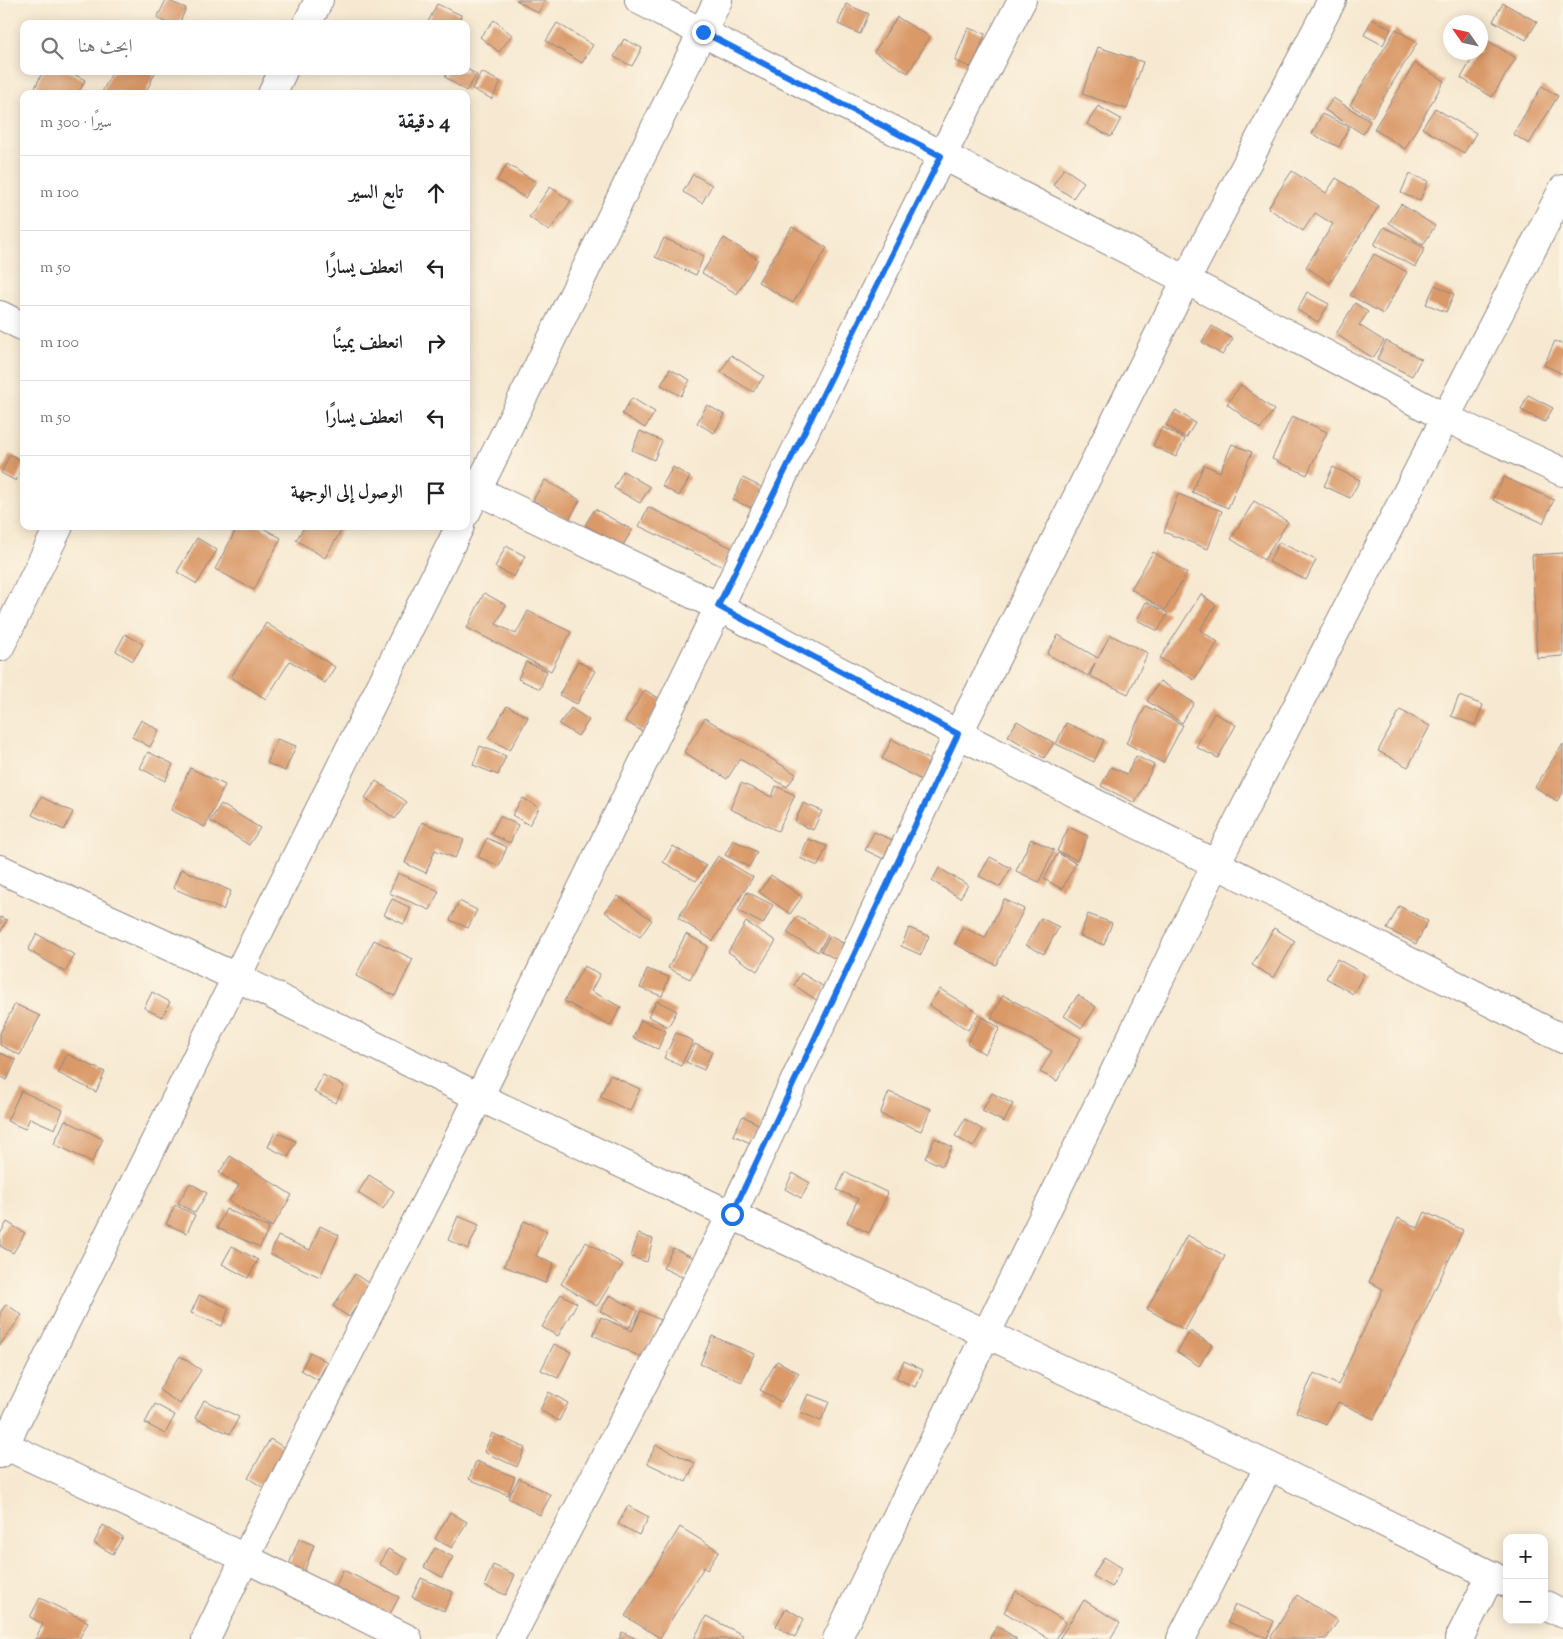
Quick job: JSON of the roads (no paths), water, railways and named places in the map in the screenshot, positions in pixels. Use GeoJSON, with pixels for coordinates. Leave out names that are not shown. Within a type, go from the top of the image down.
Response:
{"type":"FeatureCollection","features":[{"type":"Feature","properties":{"kind":"street"},"geometry":{"type":"LineString","coordinates":[[309,20],[318,0]]}},
{"type":"Feature","properties":{"kind":"street"},"geometry":{"type":"LineString","coordinates":[[639,0],[1186,280],[1446,418],[1563,472]]}},
{"type":"Feature","properties":{"kind":"street"},"geometry":{"type":"LineString","coordinates":[[718,0],[470,496],[718,606],[958,734],[1563,1040]]}},
{"type":"Feature","properties":{"kind":"street"},"geometry":{"type":"LineString","coordinates":[[206,1639],[245,1558],[479,1097],[718,606],[941,156],[1022,0]]}},
{"type":"Feature","properties":{"kind":"street"},"geometry":{"type":"LineString","coordinates":[[510,1639],[732,1214],[958,734],[1186,280],[1332,0]]}},
{"type":"Feature","properties":{"kind":"street"},"geometry":{"type":"LineString","coordinates":[[274,90],[281,75]]}},
{"type":"Feature","properties":{"kind":"street"},"geometry":{"type":"LineString","coordinates":[[837,1639],[1216,864],[1563,189]]}},
{"type":"Feature","properties":{"kind":"street"},"geometry":{"type":"LineString","coordinates":[[0,315],[20,325]]}},
{"type":"Feature","properties":{"kind":"street"},"geometry":{"type":"LineString","coordinates":[[0,647],[58,530]]}},
{"type":"Feature","properties":{"kind":"street"},"geometry":{"type":"LineString","coordinates":[[408,1639],[245,1558],[1,1448],[458,530]]}},
{"type":"Feature","properties":{"kind":"street"},"geometry":{"type":"LineString","coordinates":[[0,869],[236,976],[479,1097],[732,1214],[986,1336],[1269,1466],[1499,1579],[1458,1639]]}},
{"type":"Feature","properties":{"kind":"street"},"geometry":{"type":"LineString","coordinates":[[1181,1639],[1269,1466]]}},
{"type":"Feature","properties":{"kind":"street"},"geometry":{"type":"LineString","coordinates":[[1548,1606],[1563,1614]]}}]}
